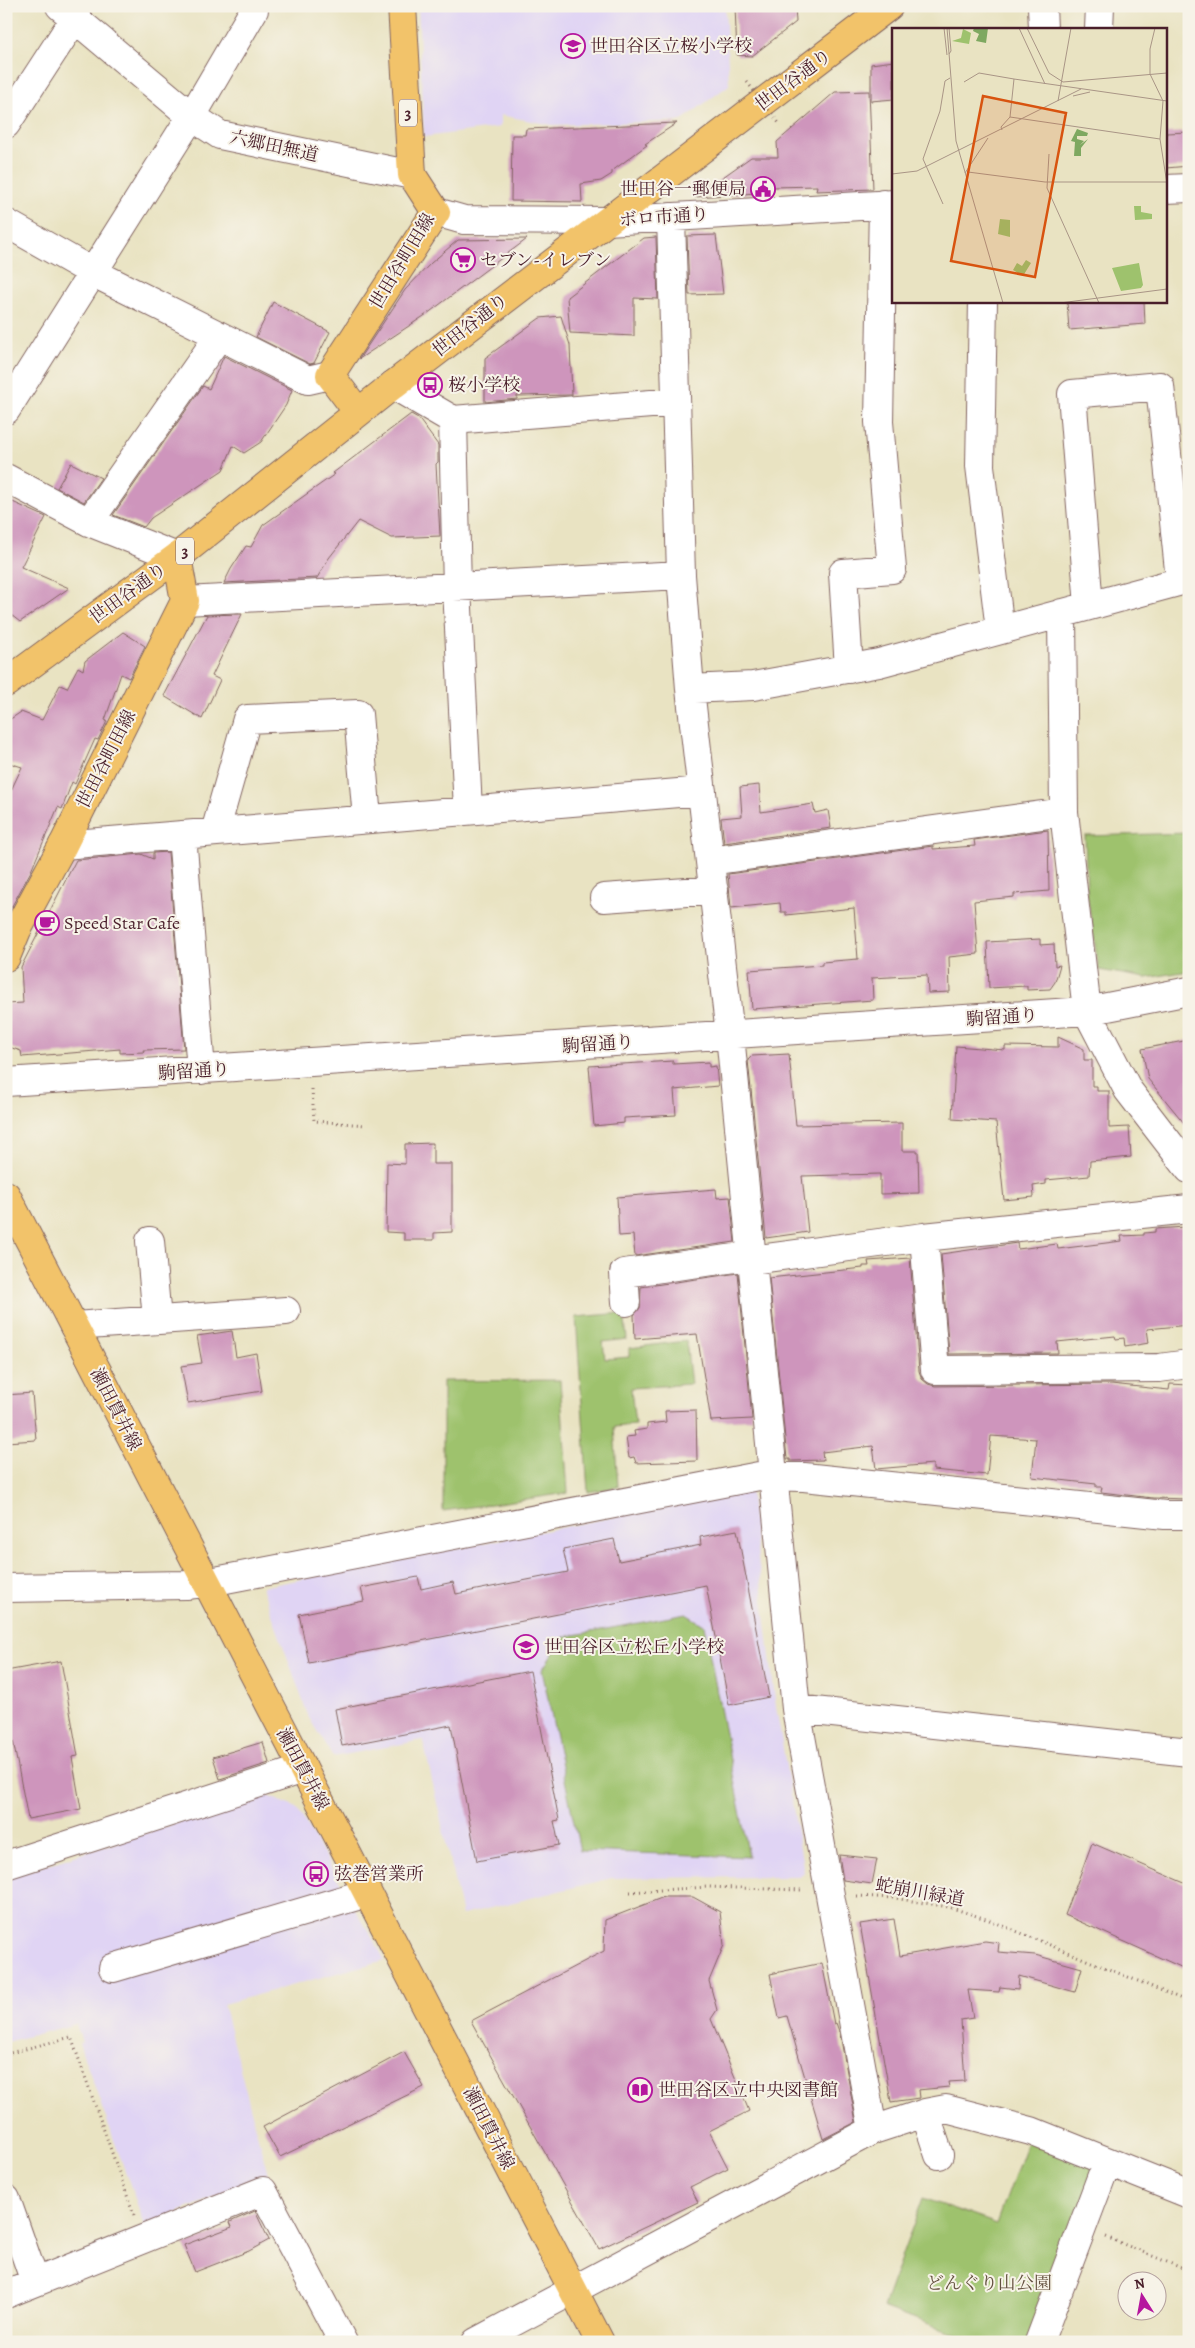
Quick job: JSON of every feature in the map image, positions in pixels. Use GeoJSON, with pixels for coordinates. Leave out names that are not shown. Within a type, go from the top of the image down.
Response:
{"type":"FeatureCollection","features":[{"type":"Feature","properties":{"kind":"main road","name":"世田谷町田線"},"geometry":{"type":"LineString","coordinates":[[330,375],[436,212],[412,175],[402,6]]}},
{"type":"Feature","properties":{"kind":"main road","name":"世田谷通り"},"geometry":{"type":"LineString","coordinates":[[6,683],[177,557],[358,412],[889,6]]}},
{"type":"Feature","properties":{"kind":"main road"},"geometry":{"type":"LineString","coordinates":[[330,375],[358,412]]}},
{"type":"Feature","properties":{"kind":"main road","name":"3"},"geometry":{"type":"LineString","coordinates":[[177,557],[185,601]]}},
{"type":"Feature","properties":{"kind":"main road","name":"世田谷町田線"},"geometry":{"type":"LineString","coordinates":[[6,957],[12,930],[63,845],[185,601]]}},
{"type":"Feature","properties":{"kind":"main road","name":"瀬田貫井線"},"geometry":{"type":"LineString","coordinates":[[6,1195],[600,2342]]}},
{"type":"Feature","properties":{"kind":"street"},"geometry":{"type":"LineString","coordinates":[[6,410],[94,273],[191,116],[254,10],[254,6]]}},
{"type":"Feature","properties":{"kind":"street"},"geometry":{"type":"LineString","coordinates":[[1042,6],[1042,28]]}},
{"type":"Feature","properties":{"kind":"street"},"geometry":{"type":"LineString","coordinates":[[1100,6],[1100,28]]}},
{"type":"Feature","properties":{"kind":"street"},"geometry":{"type":"LineString","coordinates":[[6,124],[67,12]]}},
{"type":"Feature","properties":{"kind":"street","name":"六郷田無道"},"geometry":{"type":"LineString","coordinates":[[67,12],[191,116],[220,135],[412,175]]}},
{"type":"Feature","properties":{"kind":"street"},"geometry":{"type":"LineString","coordinates":[[1168,189],[1189,188]]}},
{"type":"Feature","properties":{"kind":"street"},"geometry":{"type":"LineString","coordinates":[[849,669],[843,573],[892,569],[879,422],[888,204]]}},
{"type":"Feature","properties":{"kind":"street","name":"ボロ市通り"},"geometry":{"type":"LineString","coordinates":[[436,212],[464,220],[607,221],[888,204]]}},
{"type":"Feature","properties":{"kind":"street"},"geometry":{"type":"LineString","coordinates":[[671,217],[681,575],[690,689],[730,1035],[796,1709],[873,2130]]}},
{"type":"Feature","properties":{"kind":"street"},"geometry":{"type":"LineString","coordinates":[[6,223],[94,273],[308,380],[330,375]]}},
{"type":"Feature","properties":{"kind":"street"},"geometry":{"type":"LineString","coordinates":[[983,302],[980,466],[1000,630]]}},
{"type":"Feature","properties":{"kind":"street"},"geometry":{"type":"LineString","coordinates":[[89,522],[219,336]]}},
{"type":"Feature","properties":{"kind":"street"},"geometry":{"type":"LineString","coordinates":[[393,385],[453,420],[676,402]]}},
{"type":"Feature","properties":{"kind":"street"},"geometry":{"type":"LineString","coordinates":[[690,689],[753,686],[879,663],[1062,613],[1089,606],[1184,580],[1160,386],[1072,394],[1089,606]]}},
{"type":"Feature","properties":{"kind":"street"},"geometry":{"type":"LineString","coordinates":[[453,420],[457,588],[468,810]]}},
{"type":"Feature","properties":{"kind":"street"},"geometry":{"type":"LineString","coordinates":[[6,478],[89,522],[177,557]]}},
{"type":"Feature","properties":{"kind":"street"},"geometry":{"type":"LineString","coordinates":[[185,601],[681,575]]}},
{"type":"Feature","properties":{"kind":"street"},"geometry":{"type":"LineString","coordinates":[[1062,613],[1064,812],[1087,1011],[1128,1090],[1189,1169]]}},
{"type":"Feature","properties":{"kind":"street"},"geometry":{"type":"LineString","coordinates":[[215,832],[247,719],[358,714],[367,819]]}},
{"type":"Feature","properties":{"kind":"street"},"geometry":{"type":"LineString","coordinates":[[63,845],[702,791]]}},
{"type":"Feature","properties":{"kind":"street"},"geometry":{"type":"LineString","coordinates":[[710,861],[1064,812]]}},
{"type":"Feature","properties":{"kind":"street"},"geometry":{"type":"LineString","coordinates":[[182,835],[201,1070]]}},
{"type":"Feature","properties":{"kind":"street"},"geometry":{"type":"LineString","coordinates":[[604,898],[714,890]]}},
{"type":"Feature","properties":{"kind":"street","name":"駒留通り"},"geometry":{"type":"LineString","coordinates":[[6,1082],[1087,1011],[1189,991]]}},
{"type":"Feature","properties":{"kind":"street"},"geometry":{"type":"LineString","coordinates":[[626,1302],[624,1273],[743,1257],[752,1260],[924,1237],[1189,1209]]}},
{"type":"Feature","properties":{"kind":"street"},"geometry":{"type":"LineString","coordinates":[[924,1237],[935,1370],[1159,1368],[1189,1364]]}},
{"type":"Feature","properties":{"kind":"street"},"geometry":{"type":"LineString","coordinates":[[150,1241],[157,1320]]}},
{"type":"Feature","properties":{"kind":"street"},"geometry":{"type":"LineString","coordinates":[[74,1326],[286,1311]]}},
{"type":"Feature","properties":{"kind":"street"},"geometry":{"type":"LineString","coordinates":[[6,1588],[186,1585],[760,1476],[804,1477],[1165,1515],[1189,1515]]}},
{"type":"Feature","properties":{"kind":"street"},"geometry":{"type":"LineString","coordinates":[[796,1709],[1189,1752]]}},
{"type":"Feature","properties":{"kind":"street"},"geometry":{"type":"LineString","coordinates":[[6,1865],[303,1769]]}},
{"type":"Feature","properties":{"kind":"street"},"geometry":{"type":"LineString","coordinates":[[113,1968],[367,1893]]}},
{"type":"Feature","properties":{"kind":"street"},"geometry":{"type":"LineString","coordinates":[[476,2342],[873,2130],[925,2113],[946,2109],[1031,2131],[1189,2194]]}},
{"type":"Feature","properties":{"kind":"street"},"geometry":{"type":"LineString","coordinates":[[925,2113],[939,2156]]}},
{"type":"Feature","properties":{"kind":"street"},"geometry":{"type":"LineString","coordinates":[[1039,2342],[1106,2162]]}},
{"type":"Feature","properties":{"kind":"street"},"geometry":{"type":"LineString","coordinates":[[6,2294],[263,2191],[343,2342]]}},
{"type":"Feature","properties":{"kind":"street"},"geometry":{"type":"LineString","coordinates":[[6,2199],[35,2282]]}},
{"type":"Feature","properties":{"kind":"path"},"geometry":{"type":"LineString","coordinates":[[747,82],[779,123]]}},
{"type":"Feature","properties":{"kind":"path"},"geometry":{"type":"LineString","coordinates":[[310,1063],[314,1121],[366,1125]]}},
{"type":"Feature","properties":{"kind":"path","name":"蛇崩川緑道"},"geometry":{"type":"LineString","coordinates":[[630,1892],[707,1887],[830,1892],[894,1898],[949,1907],[989,1920],[1189,2002]]}},
{"type":"Feature","properties":{"kind":"path"},"geometry":{"type":"LineString","coordinates":[[6,2054],[71,2037],[143,2239]]}},
{"type":"Feature","properties":{"kind":"path"},"geometry":{"type":"LineString","coordinates":[[1082,2228],[1189,2271]]}},
{"type":"Feature","properties":{"kind":"shaded area","name":"世田谷区立桜小学校"},"geometry":{"type":"Polygon","coordinates":[[[418,6],[725,6],[729,85],[681,121],[552,125],[500,115],[500,127],[424,137],[418,6]]]}},
{"type":"Feature","properties":{"kind":"shaded area","name":"世田谷区立松丘小学校"},"geometry":{"type":"Polygon","coordinates":[[[750,1490],[776,1707],[804,1872],[800,1877],[612,1878],[462,1915],[423,1740],[333,1757],[309,1718],[262,1587],[750,1490]]]}},
{"type":"Feature","properties":{"kind":"shaded area"},"geometry":{"type":"Polygon","coordinates":[[[265,1795],[297,1808],[385,1960],[223,2004],[268,2175],[145,2226],[79,2043],[82,2042],[76,2024],[6,2042],[6,1878],[265,1795]]]}},
{"type":"Feature","properties":{"kind":"green space"},"geometry":{"type":"Polygon","coordinates":[[[1189,833],[1189,971],[1146,978],[1099,970],[1087,894],[1085,836],[1189,833]]]}},
{"type":"Feature","properties":{"kind":"green space"},"geometry":{"type":"Polygon","coordinates":[[[624,1313],[627,1339],[603,1342],[605,1359],[629,1357],[629,1348],[686,1341],[691,1384],[631,1388],[635,1425],[614,1427],[618,1487],[588,1492],[576,1317],[624,1313]]]}},
{"type":"Feature","properties":{"kind":"green space"},"geometry":{"type":"Polygon","coordinates":[[[560,1380],[568,1493],[443,1511],[443,1381],[560,1380]]]}},
{"type":"Feature","properties":{"kind":"green space"},"geometry":{"type":"Polygon","coordinates":[[[686,1614],[704,1625],[749,1857],[580,1851],[542,1670],[564,1637],[686,1614]]]}},
{"type":"Feature","properties":{"kind":"green space","name":"どんぐり山公園"},"geometry":{"type":"Polygon","coordinates":[[[1031,2131],[1107,2162],[1039,2342],[978,2342],[883,2307],[923,2198],[997,2224],[1031,2131]]]}},
{"type":"Feature","properties":{"kind":"building"},"geometry":{"type":"Polygon","coordinates":[[[735,6],[795,6],[796,22],[752,56],[737,55],[735,6]]]}},
{"type":"Feature","properties":{"kind":"building"},"geometry":{"type":"Polygon","coordinates":[[[892,61],[892,99],[871,101],[871,64],[892,61]]]}},
{"type":"Feature","properties":{"kind":"building"},"geometry":{"type":"Polygon","coordinates":[[[869,91],[873,189],[816,191],[817,186],[773,187],[773,192],[695,197],[751,157],[778,157],[777,142],[835,92],[869,91]]]}},
{"type":"Feature","properties":{"kind":"building"},"geometry":{"type":"Polygon","coordinates":[[[677,123],[645,144],[647,145],[601,181],[581,184],[582,202],[511,201],[512,135],[525,135],[526,129],[677,123]]]}},
{"type":"Feature","properties":{"kind":"building"},"geometry":{"type":"Polygon","coordinates":[[[1189,132],[1189,166],[1168,168],[1168,133],[1189,132]]]}},
{"type":"Feature","properties":{"kind":"building"},"geometry":{"type":"Polygon","coordinates":[[[716,235],[723,294],[689,295],[687,236],[716,235]]]}},
{"type":"Feature","properties":{"kind":"building"},"geometry":{"type":"Polygon","coordinates":[[[656,237],[658,299],[634,298],[634,336],[570,333],[567,297],[644,238],[656,237]]]}},
{"type":"Feature","properties":{"kind":"building"},"geometry":{"type":"Polygon","coordinates":[[[527,239],[427,314],[359,359],[405,290],[431,263],[458,240],[527,239]]]}},
{"type":"Feature","properties":{"kind":"building"},"geometry":{"type":"Polygon","coordinates":[[[273,302],[330,332],[314,363],[310,364],[256,337],[273,302]]]}},
{"type":"Feature","properties":{"kind":"building"},"geometry":{"type":"Polygon","coordinates":[[[1067,302],[1144,302],[1145,324],[1069,330],[1067,302]]]}},
{"type":"Feature","properties":{"kind":"building"},"geometry":{"type":"Polygon","coordinates":[[[561,316],[570,345],[572,395],[517,396],[517,399],[485,402],[485,358],[540,318],[561,316]]]}},
{"type":"Feature","properties":{"kind":"building"},"geometry":{"type":"Polygon","coordinates":[[[224,356],[292,390],[286,405],[261,442],[244,453],[233,446],[223,470],[151,518],[144,527],[113,515],[203,386],[209,389],[224,356]]]}},
{"type":"Feature","properties":{"kind":"building"},"geometry":{"type":"Polygon","coordinates":[[[411,414],[418,418],[438,445],[438,462],[436,464],[440,536],[392,538],[358,521],[329,558],[317,578],[224,583],[246,546],[251,547],[263,525],[335,474],[333,473],[411,414]]]}},
{"type":"Feature","properties":{"kind":"building"},"geometry":{"type":"Polygon","coordinates":[[[71,463],[101,478],[84,502],[57,488],[71,463]]]}},
{"type":"Feature","properties":{"kind":"building"},"geometry":{"type":"Polygon","coordinates":[[[6,499],[46,517],[21,567],[69,588],[20,622],[6,611],[6,499]]]}},
{"type":"Feature","properties":{"kind":"building"},"geometry":{"type":"Polygon","coordinates":[[[242,614],[212,676],[220,680],[202,719],[164,696],[207,615],[242,614]]]}},
{"type":"Feature","properties":{"kind":"building"},"geometry":{"type":"Polygon","coordinates":[[[123,632],[145,646],[129,678],[121,674],[105,720],[107,721],[98,740],[95,739],[75,784],[72,782],[62,809],[58,807],[31,871],[6,917],[6,801],[22,767],[6,762],[6,722],[21,712],[42,720],[60,685],[67,688],[78,667],[83,670],[85,661],[123,632]]]}},
{"type":"Feature","properties":{"kind":"building"},"geometry":{"type":"Polygon","coordinates":[[[759,785],[761,812],[813,804],[815,813],[828,810],[831,828],[724,843],[721,818],[742,816],[740,787],[759,785]]]}},
{"type":"Feature","properties":{"kind":"building"},"geometry":{"type":"Polygon","coordinates":[[[1048,830],[1049,891],[1014,894],[1014,897],[974,901],[978,954],[949,957],[950,992],[928,993],[927,975],[872,978],[873,1000],[752,1009],[749,970],[822,965],[822,962],[858,959],[854,908],[786,915],[786,912],[781,912],[780,903],[731,908],[728,874],[933,846],[933,849],[975,846],[974,840],[1048,830]]]}},
{"type":"Feature","properties":{"kind":"building"},"geometry":{"type":"Polygon","coordinates":[[[168,852],[184,1049],[143,1050],[144,1052],[120,1053],[120,1049],[22,1057],[21,1051],[6,1046],[6,1004],[23,1003],[21,967],[76,860],[141,854],[153,859],[153,853],[168,852]]]}},
{"type":"Feature","properties":{"kind":"building"},"geometry":{"type":"Polygon","coordinates":[[[1040,939],[1040,945],[1054,944],[1055,966],[1060,965],[1055,982],[1050,989],[1027,990],[1027,986],[989,988],[987,942],[1040,939]]]}},
{"type":"Feature","properties":{"kind":"building"},"geometry":{"type":"Polygon","coordinates":[[[1058,1037],[1084,1049],[1084,1060],[1092,1060],[1092,1086],[1097,1086],[1097,1091],[1109,1091],[1109,1128],[1129,1127],[1131,1157],[1090,1161],[1089,1176],[1046,1180],[1046,1184],[1033,1186],[1034,1197],[1004,1200],[996,1122],[952,1119],[956,1046],[1005,1050],[1005,1046],[1058,1047],[1058,1037]]]}},
{"type":"Feature","properties":{"kind":"building"},"geometry":{"type":"Polygon","coordinates":[[[1189,1040],[1189,1129],[1148,1079],[1142,1049],[1189,1040]]]}},
{"type":"Feature","properties":{"kind":"building"},"geometry":{"type":"Polygon","coordinates":[[[789,1054],[796,1125],[902,1123],[902,1151],[918,1151],[919,1193],[880,1194],[880,1174],[802,1176],[808,1232],[766,1238],[748,1060],[752,1056],[789,1054]]]}},
{"type":"Feature","properties":{"kind":"building"},"geometry":{"type":"Polygon","coordinates":[[[673,1061],[673,1064],[709,1062],[709,1067],[716,1066],[718,1086],[674,1090],[676,1115],[624,1118],[624,1123],[594,1126],[589,1066],[673,1061]]]}},
{"type":"Feature","properties":{"kind":"building"},"geometry":{"type":"Polygon","coordinates":[[[433,1143],[433,1164],[452,1164],[452,1232],[434,1233],[434,1240],[404,1240],[404,1233],[386,1232],[387,1163],[405,1164],[405,1144],[433,1143]]]}},
{"type":"Feature","properties":{"kind":"building"},"geometry":{"type":"Polygon","coordinates":[[[716,1189],[717,1198],[730,1197],[735,1242],[635,1256],[633,1235],[619,1236],[617,1197],[716,1189]]]}},
{"type":"Feature","properties":{"kind":"building"},"geometry":{"type":"Polygon","coordinates":[[[1185,1227],[1186,1238],[1189,1238],[1189,1325],[1147,1329],[1149,1343],[1125,1347],[1124,1338],[1116,1339],[1115,1336],[1057,1342],[1058,1353],[949,1354],[941,1254],[1017,1243],[1018,1249],[1057,1244],[1058,1249],[1122,1241],[1121,1236],[1144,1235],[1144,1233],[1155,1232],[1155,1229],[1185,1227]]]}},
{"type":"Feature","properties":{"kind":"building"},"geometry":{"type":"Polygon","coordinates":[[[910,1258],[919,1371],[922,1379],[928,1384],[935,1386],[1111,1384],[1169,1390],[1170,1384],[1189,1385],[1189,1499],[1153,1498],[1101,1492],[1102,1487],[1096,1487],[1096,1484],[1032,1477],[1036,1439],[991,1436],[987,1475],[933,1470],[933,1464],[876,1469],[873,1446],[822,1452],[823,1460],[790,1461],[790,1459],[787,1459],[769,1278],[863,1268],[863,1266],[869,1266],[868,1261],[910,1258]]]}},
{"type":"Feature","properties":{"kind":"building"},"geometry":{"type":"Polygon","coordinates":[[[738,1273],[752,1419],[711,1421],[697,1334],[635,1339],[634,1315],[640,1308],[641,1287],[738,1273]]]}},
{"type":"Feature","properties":{"kind":"building"},"geometry":{"type":"Polygon","coordinates":[[[232,1331],[236,1357],[256,1353],[262,1391],[188,1403],[181,1366],[202,1363],[197,1336],[232,1331]]]}},
{"type":"Feature","properties":{"kind":"building"},"geometry":{"type":"Polygon","coordinates":[[[32,1393],[36,1440],[6,1442],[6,1395],[32,1393]]]}},
{"type":"Feature","properties":{"kind":"building"},"geometry":{"type":"Polygon","coordinates":[[[696,1410],[697,1461],[636,1463],[634,1457],[629,1458],[626,1437],[635,1436],[634,1431],[647,1429],[647,1424],[666,1422],[665,1411],[696,1410]]]}},
{"type":"Feature","properties":{"kind":"building"},"geometry":{"type":"Polygon","coordinates":[[[737,1530],[769,1697],[729,1705],[706,1585],[309,1663],[299,1614],[364,1601],[361,1588],[418,1577],[421,1589],[453,1582],[456,1594],[568,1572],[563,1549],[614,1539],[619,1561],[701,1545],[700,1537],[737,1530]]]}},
{"type":"Feature","properties":{"kind":"building"},"geometry":{"type":"Polygon","coordinates":[[[61,1661],[78,1756],[72,1757],[81,1809],[28,1819],[6,1704],[6,1671],[61,1661]]]}},
{"type":"Feature","properties":{"kind":"building"},"geometry":{"type":"Polygon","coordinates":[[[530,1671],[559,1820],[554,1821],[559,1845],[477,1861],[451,1725],[342,1746],[335,1709],[530,1671]]]}},
{"type":"Feature","properties":{"kind":"building"},"geometry":{"type":"Polygon","coordinates":[[[263,1742],[269,1763],[220,1779],[213,1757],[263,1742]]]}},
{"type":"Feature","properties":{"kind":"building"},"geometry":{"type":"Polygon","coordinates":[[[1092,1843],[1189,1885],[1189,1951],[1183,1968],[1065,1915],[1092,1843]]]}},
{"type":"Feature","properties":{"kind":"building"},"geometry":{"type":"Polygon","coordinates":[[[839,1855],[877,1859],[872,1884],[843,1880],[839,1855]]]}},
{"type":"Feature","properties":{"kind":"building"},"geometry":{"type":"Polygon","coordinates":[[[664,1897],[693,1897],[720,1912],[724,1945],[709,1981],[717,2010],[711,2019],[749,2111],[709,2131],[728,2168],[690,2187],[698,2202],[599,2249],[471,2021],[604,1951],[605,1920],[664,1897]]]}},
{"type":"Feature","properties":{"kind":"building"},"geometry":{"type":"Polygon","coordinates":[[[894,1919],[900,1956],[985,1941],[999,1943],[998,1952],[1035,1955],[1082,1968],[1075,1992],[1019,1976],[1018,1989],[1000,1987],[999,1992],[968,1990],[973,2018],[961,2020],[965,2081],[948,2082],[949,2087],[918,2090],[919,2098],[891,2102],[860,1924],[894,1919]]]}},
{"type":"Feature","properties":{"kind":"building"},"geometry":{"type":"Polygon","coordinates":[[[822,1963],[834,2024],[836,2023],[840,2034],[856,2122],[823,2139],[787,2016],[779,2018],[770,1974],[822,1963]]]}},
{"type":"Feature","properties":{"kind":"building"},"geometry":{"type":"Polygon","coordinates":[[[404,2052],[424,2087],[280,2157],[263,2127],[404,2052]]]}},
{"type":"Feature","properties":{"kind":"building"},"geometry":{"type":"Polygon","coordinates":[[[255,2211],[269,2240],[249,2251],[195,2272],[184,2245],[232,2227],[230,2222],[255,2211]]]}},
{"type":"Feature","properties":{"kind":"place","name":"世田谷区立桜小学校"},"geometry":{"type":"Point","coordinates":[573,46]}},
{"type":"Feature","properties":{"kind":"place","name":"世田谷一郵便局"},"geometry":{"type":"Point","coordinates":[763,189]}},
{"type":"Feature","properties":{"kind":"place","name":"セブン-イレブン"},"geometry":{"type":"Point","coordinates":[463,260]}},
{"type":"Feature","properties":{"kind":"place","name":"桜小学校"},"geometry":{"type":"Point","coordinates":[430,385]}},
{"type":"Feature","properties":{"kind":"place","name":"Speed Star Cafe"},"geometry":{"type":"Point","coordinates":[47,923]}},
{"type":"Feature","properties":{"kind":"place","name":"世田谷区立松丘小学校"},"geometry":{"type":"Point","coordinates":[526,1647]}},
{"type":"Feature","properties":{"kind":"place","name":"弦巻営業所"},"geometry":{"type":"Point","coordinates":[316,1874]}},
{"type":"Feature","properties":{"kind":"place","name":"世田谷区立中央図書館"},"geometry":{"type":"Point","coordinates":[640,2090]}}]}
